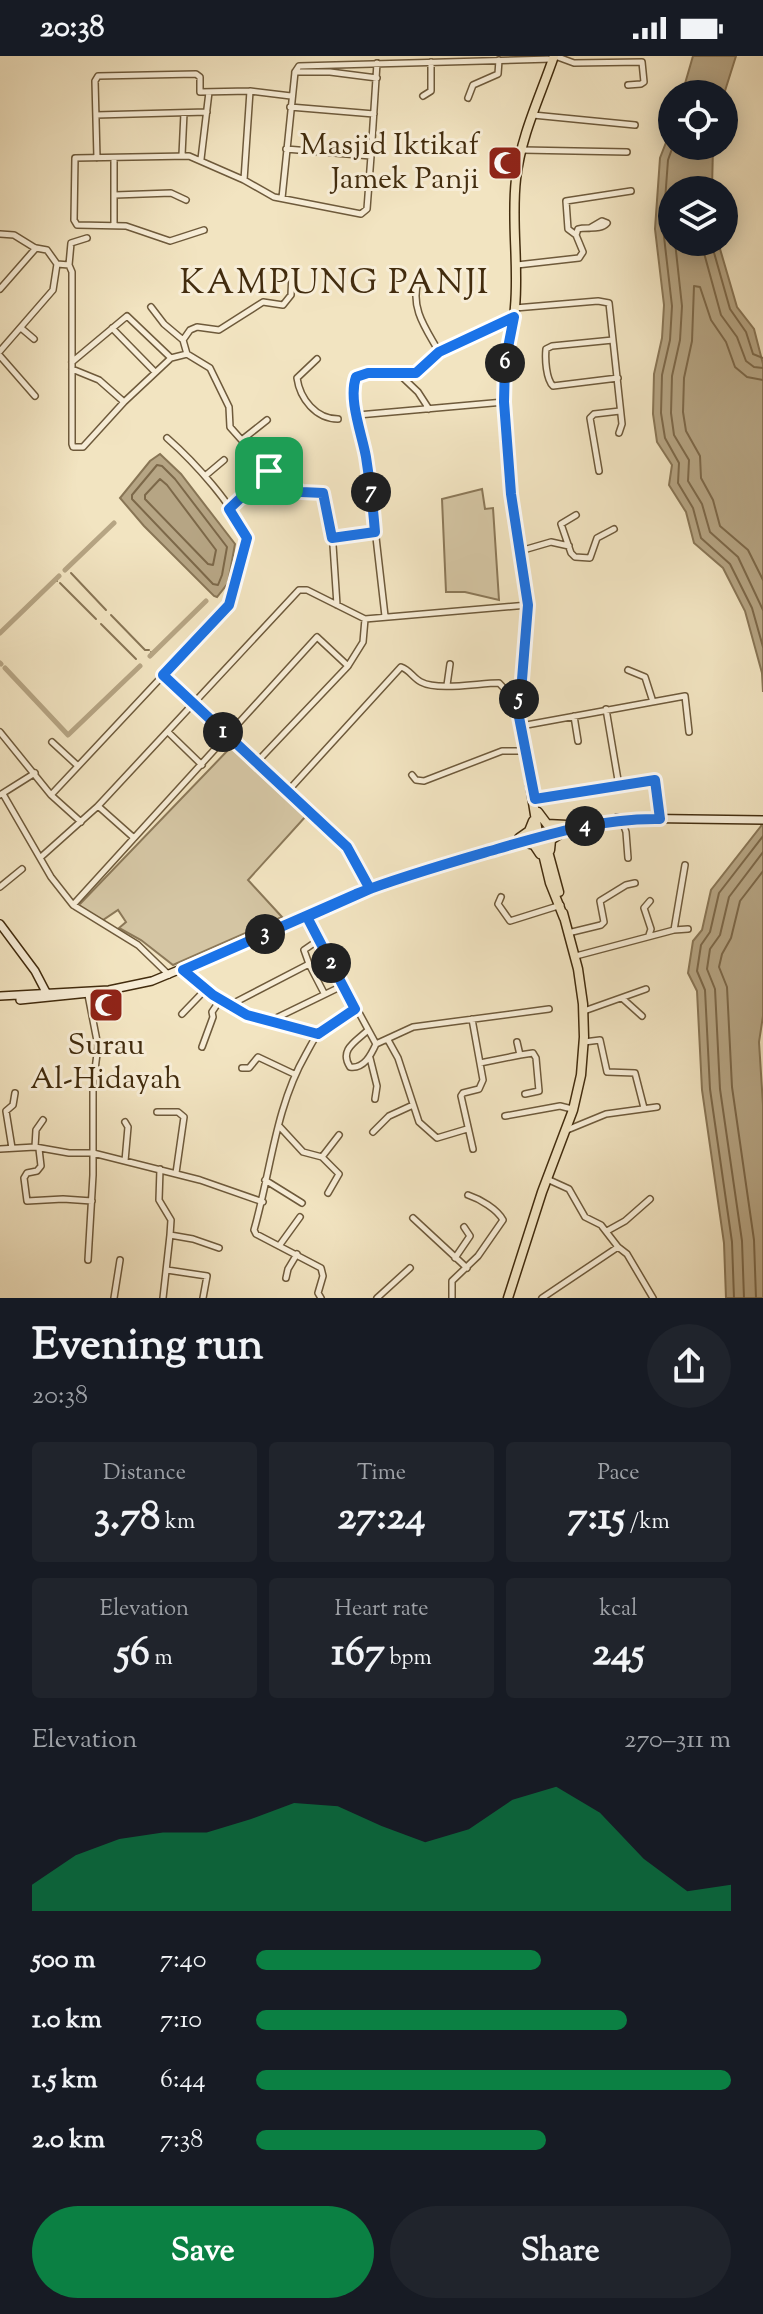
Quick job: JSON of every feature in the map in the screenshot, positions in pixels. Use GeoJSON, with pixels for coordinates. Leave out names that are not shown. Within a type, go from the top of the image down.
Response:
{"type":"FeatureCollection","features":[{"type":"Feature","properties":{"kind":"main road"},"geometry":{"type":"LineString","coordinates":[[508,1298],[573,1110],[584,1042],[575,957],[536,813],[520,726],[519,704],[528,605],[511,494],[504,402],[505,363],[515,312],[515,192],[521,150],[554,57]]}},
{"type":"Feature","properties":{"kind":"main road"},"geometry":{"type":"LineString","coordinates":[[520,840],[529,831],[536,813],[524,751]]}},
{"type":"Feature","properties":{"kind":"main road"},"geometry":{"type":"LineString","coordinates":[[536,813],[547,824],[567,827]]}},
{"type":"Feature","properties":{"kind":"main road"},"geometry":{"type":"LineString","coordinates":[[46,996],[88,995],[170,975],[370,889],[437,865],[567,827],[621,818],[763,820]]}},
{"type":"Feature","properties":{"kind":"main road"},"geometry":{"type":"LineString","coordinates":[[548,863],[551,840],[567,827]]}},
{"type":"Feature","properties":{"kind":"main road"},"geometry":{"type":"LineString","coordinates":[[520,840],[534,845],[548,863]]}},
{"type":"Feature","properties":{"kind":"main road"},"geometry":{"type":"LineString","coordinates":[[0,924],[30,966],[46,996]]}},
{"type":"Feature","properties":{"kind":"main road"},"geometry":{"type":"LineString","coordinates":[[0,999],[109,990]]}},
{"type":"Feature","properties":{"kind":"street"},"geometry":{"type":"LineString","coordinates":[[282,198],[291,96],[299,66],[412,59],[431,62],[554,57],[569,62],[584,59],[642,62],[644,83],[628,85]]}},
{"type":"Feature","properties":{"kind":"street"},"geometry":{"type":"LineString","coordinates":[[468,98],[473,85],[498,74],[499,60]]}},
{"type":"Feature","properties":{"kind":"street"},"geometry":{"type":"LineString","coordinates":[[423,96],[431,91],[431,62]]}},
{"type":"Feature","properties":{"kind":"street"},"geometry":{"type":"LineString","coordinates":[[204,230],[170,241],[126,226],[79,225],[74,222],[75,158],[182,155],[201,159],[273,197],[363,214],[367,209],[377,63]]}},
{"type":"Feature","properties":{"kind":"street"},"geometry":{"type":"LineString","coordinates":[[295,72],[330,72],[377,78]]}},
{"type":"Feature","properties":{"kind":"street"},"geometry":{"type":"LineString","coordinates":[[97,158],[95,81],[100,76],[196,74],[200,77],[200,92],[250,91],[291,96]]}},
{"type":"Feature","properties":{"kind":"street"},"geometry":{"type":"LineString","coordinates":[[244,180],[250,91]]}},
{"type":"Feature","properties":{"kind":"street"},"geometry":{"type":"LineString","coordinates":[[201,159],[209,92]]}},
{"type":"Feature","properties":{"kind":"street"},"geometry":{"type":"LineString","coordinates":[[290,107],[374,114]]}},
{"type":"Feature","properties":{"kind":"street"},"geometry":{"type":"LineString","coordinates":[[96,115],[207,112]]}},
{"type":"Feature","properties":{"kind":"street"},"geometry":{"type":"LineString","coordinates":[[182,155],[184,113]]}},
{"type":"Feature","properties":{"kind":"street"},"geometry":{"type":"LineString","coordinates":[[531,115],[635,125]]}},
{"type":"Feature","properties":{"kind":"street"},"geometry":{"type":"LineString","coordinates":[[286,149],[371,156]]}},
{"type":"Feature","properties":{"kind":"street"},"geometry":{"type":"LineString","coordinates":[[521,150],[627,152]]}},
{"type":"Feature","properties":{"kind":"street"},"geometry":{"type":"LineString","coordinates":[[114,158],[114,225]]}},
{"type":"Feature","properties":{"kind":"street"},"geometry":{"type":"LineString","coordinates":[[516,265],[579,258],[583,252],[576,235],[568,229],[566,201],[631,191]]}},
{"type":"Feature","properties":{"kind":"street"},"geometry":{"type":"LineString","coordinates":[[115,195],[171,193],[186,200]]}},
{"type":"Feature","properties":{"kind":"street"},"geometry":{"type":"LineString","coordinates":[[576,235],[581,228],[590,228]]}},
{"type":"Feature","properties":{"kind":"street"},"geometry":{"type":"LineString","coordinates":[[0,234],[14,235],[36,248],[47,250],[57,264],[54,289],[1,351],[35,396]]}},
{"type":"Feature","properties":{"kind":"street"},"geometry":{"type":"LineString","coordinates":[[87,238],[71,243],[69,265],[72,272],[74,447],[83,447],[124,402],[171,358],[187,354]]}},
{"type":"Feature","properties":{"kind":"street"},"geometry":{"type":"LineString","coordinates":[[0,289],[36,248]]}},
{"type":"Feature","properties":{"kind":"street"},"geometry":{"type":"LineString","coordinates":[[57,264],[69,265]]}},
{"type":"Feature","properties":{"kind":"street"},"geometry":{"type":"LineString","coordinates":[[183,340],[190,330],[197,327],[219,330],[262,303],[283,305],[291,295],[292,273]]}},
{"type":"Feature","properties":{"kind":"street"},"geometry":{"type":"LineString","coordinates":[[418,282],[415,296],[417,309],[439,352]]}},
{"type":"Feature","properties":{"kind":"street"},"geometry":{"type":"LineString","coordinates":[[385,616],[354,384],[356,377],[368,373],[416,373],[439,352],[515,312],[606,301],[610,305],[618,378],[622,424],[619,433]]}},
{"type":"Feature","properties":{"kind":"street"},"geometry":{"type":"LineString","coordinates":[[151,307],[164,324],[183,340],[187,354],[210,368],[229,407],[230,427],[269,471],[279,473],[301,492],[322,492],[325,496],[337,605]]}},
{"type":"Feature","properties":{"kind":"street"},"geometry":{"type":"LineString","coordinates":[[72,365],[128,316],[171,358]]}},
{"type":"Feature","properties":{"kind":"street"},"geometry":{"type":"LineString","coordinates":[[21,328],[34,339]]}},
{"type":"Feature","properties":{"kind":"street"},"geometry":{"type":"LineString","coordinates":[[112,328],[155,372]]}},
{"type":"Feature","properties":{"kind":"street"},"geometry":{"type":"LineString","coordinates":[[613,340],[546,349],[549,382],[553,386],[618,378]]}},
{"type":"Feature","properties":{"kind":"street"},"geometry":{"type":"LineString","coordinates":[[317,359],[297,378],[299,391],[312,409],[328,419],[338,419]]}},
{"type":"Feature","properties":{"kind":"street"},"geometry":{"type":"LineString","coordinates":[[72,365],[99,380],[124,402]]}},
{"type":"Feature","properties":{"kind":"street"},"geometry":{"type":"LineString","coordinates":[[398,373],[415,388],[429,409]]}},
{"type":"Feature","properties":{"kind":"street"},"geometry":{"type":"LineString","coordinates":[[358,415],[504,402]]}},
{"type":"Feature","properties":{"kind":"street"},"geometry":{"type":"LineString","coordinates":[[599,471],[591,416],[620,411]]}},
{"type":"Feature","properties":{"kind":"street"},"geometry":{"type":"LineString","coordinates":[[243,439],[267,420]]}},
{"type":"Feature","properties":{"kind":"street"},"geometry":{"type":"LineString","coordinates":[[51,795],[229,605],[247,538],[205,476],[167,438]]}},
{"type":"Feature","properties":{"kind":"street"},"geometry":{"type":"LineString","coordinates":[[205,476],[224,460]]}},
{"type":"Feature","properties":{"kind":"street"},"geometry":{"type":"LineString","coordinates":[[229,509],[269,471]]}},
{"type":"Feature","properties":{"kind":"street"},"geometry":{"type":"LineString","coordinates":[[576,515],[561,524],[575,557],[590,558],[597,538],[614,529]]}},
{"type":"Feature","properties":{"kind":"street"},"geometry":{"type":"LineString","coordinates":[[332,538],[375,532]]}},
{"type":"Feature","properties":{"kind":"street"},"geometry":{"type":"LineString","coordinates":[[520,551],[551,542],[569,546]]}},
{"type":"Feature","properties":{"kind":"street"},"geometry":{"type":"LineString","coordinates":[[41,857],[98,806],[297,591],[307,590],[365,619],[528,605]]}},
{"type":"Feature","properties":{"kind":"street"},"geometry":{"type":"LineString","coordinates":[[256,763],[348,666],[363,642],[365,619]]}},
{"type":"Feature","properties":{"kind":"street"},"geometry":{"type":"LineString","coordinates":[[73,905],[317,637],[348,666]]}},
{"type":"Feature","properties":{"kind":"street"},"geometry":{"type":"LineString","coordinates":[[447,685],[450,664]]}},
{"type":"Feature","properties":{"kind":"street"},"geometry":{"type":"LineString","coordinates":[[287,792],[399,668],[405,668],[419,682],[426,684],[499,683],[519,704]]}},
{"type":"Feature","properties":{"kind":"street"},"geometry":{"type":"LineString","coordinates":[[628,670],[645,677],[653,702]]}},
{"type":"Feature","properties":{"kind":"street"},"geometry":{"type":"LineString","coordinates":[[163,675],[351,852],[370,889]]}},
{"type":"Feature","properties":{"kind":"street"},"geometry":{"type":"LineString","coordinates":[[520,726],[685,696],[689,732]]}},
{"type":"Feature","properties":{"kind":"street"},"geometry":{"type":"LineString","coordinates":[[606,709],[619,786]]}},
{"type":"Feature","properties":{"kind":"street"},"geometry":{"type":"LineString","coordinates":[[574,716],[578,741]]}},
{"type":"Feature","properties":{"kind":"street"},"geometry":{"type":"LineString","coordinates":[[0,732],[51,795],[81,822]]}},
{"type":"Feature","properties":{"kind":"street"},"geometry":{"type":"LineString","coordinates":[[168,732],[202,765]]}},
{"type":"Feature","properties":{"kind":"street"},"geometry":{"type":"LineString","coordinates":[[52,742],[78,766]]}},
{"type":"Feature","properties":{"kind":"street"},"geometry":{"type":"LineString","coordinates":[[412,775],[424,781],[502,751],[524,751]]}},
{"type":"Feature","properties":{"kind":"street"},"geometry":{"type":"LineString","coordinates":[[35,773],[2,795],[51,877],[73,905],[138,945],[170,975]]}},
{"type":"Feature","properties":{"kind":"street"},"geometry":{"type":"LineString","coordinates":[[535,799],[655,780],[660,819]]}},
{"type":"Feature","properties":{"kind":"street"},"geometry":{"type":"LineString","coordinates":[[98,806],[134,838]]}},
{"type":"Feature","properties":{"kind":"street"},"geometry":{"type":"LineString","coordinates":[[621,818],[626,832],[628,858]]}},
{"type":"Feature","properties":{"kind":"street"},"geometry":{"type":"LineString","coordinates":[[674,930],[685,865]]}},
{"type":"Feature","properties":{"kind":"street"},"geometry":{"type":"LineString","coordinates":[[0,887],[22,869]]}},
{"type":"Feature","properties":{"kind":"street"},"geometry":{"type":"LineString","coordinates":[[568,933],[601,925],[604,922],[600,901],[635,883]]}},
{"type":"Feature","properties":{"kind":"street"},"geometry":{"type":"LineString","coordinates":[[501,897],[498,904],[510,921],[560,906]]}},
{"type":"Feature","properties":{"kind":"street"},"geometry":{"type":"LineString","coordinates":[[649,936],[651,929],[644,906],[650,901]]}},
{"type":"Feature","properties":{"kind":"street"},"geometry":{"type":"LineString","coordinates":[[307,917],[376,1044]]}},
{"type":"Feature","properties":{"kind":"street"},"geometry":{"type":"LineString","coordinates":[[575,957],[649,936],[688,929]]}},
{"type":"Feature","properties":{"kind":"street"},"geometry":{"type":"LineString","coordinates":[[320,939],[304,950],[324,993]]}},
{"type":"Feature","properties":{"kind":"street"},"geometry":{"type":"LineString","coordinates":[[229,1006],[309,964]]}},
{"type":"Feature","properties":{"kind":"street"},"geometry":{"type":"LineString","coordinates":[[183,970],[229,1006],[267,1023],[318,1034]]}},
{"type":"Feature","properties":{"kind":"street"},"geometry":{"type":"LineString","coordinates":[[267,1023],[342,985]]}},
{"type":"Feature","properties":{"kind":"street"},"geometry":{"type":"LineString","coordinates":[[182,1014],[206,989]]}},
{"type":"Feature","properties":{"kind":"street"},"geometry":{"type":"LineString","coordinates":[[583,1011],[646,989]]}},
{"type":"Feature","properties":{"kind":"street"},"geometry":{"type":"LineString","coordinates":[[88,995],[98,1046],[93,1085],[88,1260]]}},
{"type":"Feature","properties":{"kind":"street"},"geometry":{"type":"LineString","coordinates":[[622,998],[642,1016]]}},
{"type":"Feature","properties":{"kind":"street"},"geometry":{"type":"LineString","coordinates":[[202,1047],[212,1012],[220,1000]]}},
{"type":"Feature","properties":{"kind":"street"},"geometry":{"type":"LineString","coordinates":[[321,1298],[318,1293],[323,1270],[254,1232],[284,1099],[294,1074],[318,1034],[355,1009]]}},
{"type":"Feature","properties":{"kind":"street"},"geometry":{"type":"LineString","coordinates":[[367,1031],[349,1047],[345,1057],[353,1068],[370,1057],[376,1044],[413,1027],[549,1009]]}},
{"type":"Feature","properties":{"kind":"street"},"geometry":{"type":"LineString","coordinates":[[472,1019],[483,1080],[481,1087],[461,1095],[473,1149]]}},
{"type":"Feature","properties":{"kind":"street"},"geometry":{"type":"LineString","coordinates":[[388,1040],[398,1058],[420,1123],[435,1137],[467,1129]]}},
{"type":"Feature","properties":{"kind":"street"},"geometry":{"type":"LineString","coordinates":[[584,1042],[600,1040],[607,1072],[635,1073],[645,1108]]}},
{"type":"Feature","properties":{"kind":"street"},"geometry":{"type":"LineString","coordinates":[[517,1042],[520,1055]]}},
{"type":"Feature","properties":{"kind":"street"},"geometry":{"type":"LineString","coordinates":[[480,1063],[533,1053],[539,1088],[525,1094]]}},
{"type":"Feature","properties":{"kind":"street"},"geometry":{"type":"LineString","coordinates":[[242,1068],[250,1067],[258,1057],[294,1074]]}},
{"type":"Feature","properties":{"kind":"street"},"geometry":{"type":"LineString","coordinates":[[370,1057],[377,1086],[375,1099]]}},
{"type":"Feature","properties":{"kind":"street"},"geometry":{"type":"LineString","coordinates":[[12,1148],[6,1111],[13,1105],[15,1093]]}},
{"type":"Feature","properties":{"kind":"street"},"geometry":{"type":"LineString","coordinates":[[373,1132],[389,1116],[413,1105]]}},
{"type":"Feature","properties":{"kind":"street"},"geometry":{"type":"LineString","coordinates":[[505,1116],[560,1106],[573,1110]]}},
{"type":"Feature","properties":{"kind":"street"},"geometry":{"type":"LineString","coordinates":[[566,1130],[606,1114],[657,1107]]}},
{"type":"Feature","properties":{"kind":"street"},"geometry":{"type":"LineString","coordinates":[[157,1112],[178,1112],[184,1117],[176,1173]]}},
{"type":"Feature","properties":{"kind":"street"},"geometry":{"type":"LineString","coordinates":[[43,1120],[36,1130],[41,1166],[24,1178],[27,1201],[92,1201]]}},
{"type":"Feature","properties":{"kind":"street"},"geometry":{"type":"LineString","coordinates":[[125,1122],[128,1127],[125,1161]]}},
{"type":"Feature","properties":{"kind":"street"},"geometry":{"type":"LineString","coordinates":[[279,1127],[303,1152],[322,1157],[339,1175],[328,1193]]}},
{"type":"Feature","properties":{"kind":"street"},"geometry":{"type":"LineString","coordinates":[[322,1157],[339,1135]]}},
{"type":"Feature","properties":{"kind":"street"},"geometry":{"type":"LineString","coordinates":[[0,1149],[37,1148],[93,1153],[176,1173],[263,1202]]}},
{"type":"Feature","properties":{"kind":"street"},"geometry":{"type":"LineString","coordinates":[[160,1169],[159,1200],[171,1220],[163,1298]]}},
{"type":"Feature","properties":{"kind":"street"},"geometry":{"type":"LineString","coordinates":[[547,1179],[569,1189],[585,1217],[599,1223],[607,1231],[627,1254],[653,1298]]}},
{"type":"Feature","properties":{"kind":"street"},"geometry":{"type":"LineString","coordinates":[[265,1180],[302,1203]]}},
{"type":"Feature","properties":{"kind":"street"},"geometry":{"type":"LineString","coordinates":[[452,1298],[452,1281],[467,1268],[503,1220],[499,1213],[468,1195]]}},
{"type":"Feature","properties":{"kind":"street"},"geometry":{"type":"LineString","coordinates":[[607,1231],[625,1221],[650,1199]]}},
{"type":"Feature","properties":{"kind":"street"},"geometry":{"type":"LineString","coordinates":[[279,1246],[300,1217]]}},
{"type":"Feature","properties":{"kind":"street"},"geometry":{"type":"LineString","coordinates":[[413,1218],[467,1268]]}},
{"type":"Feature","properties":{"kind":"street"},"geometry":{"type":"LineString","coordinates":[[455,1258],[470,1236],[464,1227]]}},
{"type":"Feature","properties":{"kind":"street"},"geometry":{"type":"LineString","coordinates":[[170,1235],[219,1248]]}},
{"type":"Feature","properties":{"kind":"street"},"geometry":{"type":"LineString","coordinates":[[542,1298],[618,1247]]}},
{"type":"Feature","properties":{"kind":"street"},"geometry":{"type":"LineString","coordinates":[[286,1278],[297,1254]]}},
{"type":"Feature","properties":{"kind":"street"},"geometry":{"type":"LineString","coordinates":[[114,1298],[120,1260]]}},
{"type":"Feature","properties":{"kind":"street"},"geometry":{"type":"LineString","coordinates":[[377,1298],[410,1268]]}},
{"type":"Feature","properties":{"kind":"street"},"geometry":{"type":"LineString","coordinates":[[167,1270],[207,1276],[203,1298]]}},
{"type":"Feature","properties":{"kind":"shaded area"},"geometry":{"type":"Polygon","coordinates":[[[482,489],[485,509],[493,508],[499,600],[465,592],[446,592],[442,499],[482,489]]]}},
{"type":"Feature","properties":{"kind":"shaded area"},"geometry":{"type":"Polygon","coordinates":[[[231,747],[306,816],[248,880],[282,917],[173,965],[141,940],[119,928],[126,922],[118,910],[103,920],[78,906],[231,747]]]}},
{"type":"Feature","properties":{"kind":"water"},"geometry":{"type":"Polygon","coordinates":[[[693,56],[736,56],[728,80],[686,80],[693,56]]]}},
{"type":"Feature","properties":{"kind":"water"},"geometry":{"type":"Polygon","coordinates":[[[660,160],[713,160],[712,176],[659,176],[660,160]]]}},
{"type":"Feature","properties":{"kind":"water"},"geometry":{"type":"Polygon","coordinates":[[[658,186],[658,254],[655,229],[658,186]]]}},
{"type":"Feature","properties":{"kind":"water"},"geometry":{"type":"Polygon","coordinates":[[[658,256],[722,256],[737,307],[754,329],[763,364],[763,692],[762,673],[745,611],[723,568],[694,543],[686,512],[669,485],[672,465],[657,442],[653,414],[654,374],[662,338],[664,305],[658,256]]]}},
{"type":"Feature","properties":{"kind":"water"},"geometry":{"type":"Polygon","coordinates":[[[160,454],[181,474],[235,544],[228,583],[217,597],[144,526],[120,498],[150,461],[160,454]]]}},
{"type":"Feature","properties":{"kind":"water"},"geometry":{"type":"Polygon","coordinates":[[[763,820],[763,1016],[759,1042],[763,1105],[763,1298],[726,1298],[724,1243],[702,1090],[697,991],[688,973],[693,941],[702,930],[711,890],[763,820]]]}},
{"type":"Feature","properties":{"kind":"waterway"},"geometry":{"type":"LineString","coordinates":[[65,570],[114,523]]}},
{"type":"Feature","properties":{"kind":"waterway"},"geometry":{"type":"LineString","coordinates":[[71,573],[106,610]]}},
{"type":"Feature","properties":{"kind":"waterway"},"geometry":{"type":"LineString","coordinates":[[0,633],[59,576]]}},
{"type":"Feature","properties":{"kind":"waterway"},"geometry":{"type":"LineString","coordinates":[[60,583],[96,619]]}},
{"type":"Feature","properties":{"kind":"waterway"},"geometry":{"type":"LineString","coordinates":[[150,656],[206,601]]}},
{"type":"Feature","properties":{"kind":"waterway"},"geometry":{"type":"LineString","coordinates":[[111,615],[145,650],[149,650]]}},
{"type":"Feature","properties":{"kind":"waterway"},"geometry":{"type":"LineString","coordinates":[[101,624],[136,659]]}},
{"type":"Feature","properties":{"kind":"waterway"},"geometry":{"type":"LineString","coordinates":[[5,668],[68,735],[140,666]]}},
{"type":"Feature","properties":{"kind":"place","name":"Masjid Iktikaf Jamek Panji"},"geometry":{"type":"Point","coordinates":[505,163]}},
{"type":"Feature","properties":{"kind":"place","name":"Surau Al-Hidayah"},"geometry":{"type":"Point","coordinates":[106,1005]}},
{"type":"Feature","properties":{"kind":"district","name":"KAMPUNG PANJI"},"geometry":{"type":"Point","coordinates":[335,284]}},
{"type":"Feature","properties":{"kind":"route"},"geometry":{"type":"LineString","coordinates":[[269,471],[229,509],[247,538],[229,605],[163,675],[347,847],[370,889],[307,917],[355,1009],[318,1034],[267,1023],[247,1015],[213,995],[183,970],[356,894],[370,889],[383,884],[397,878],[437,865],[577,827],[621,818],[660,819],[657,782],[535,799],[519,717],[528,605],[511,494],[504,402],[505,363],[514,317],[439,352],[414,374],[368,373],[356,377],[356,401],[375,532],[332,538],[323,493],[301,492],[279,473],[269,471]]}}]}
